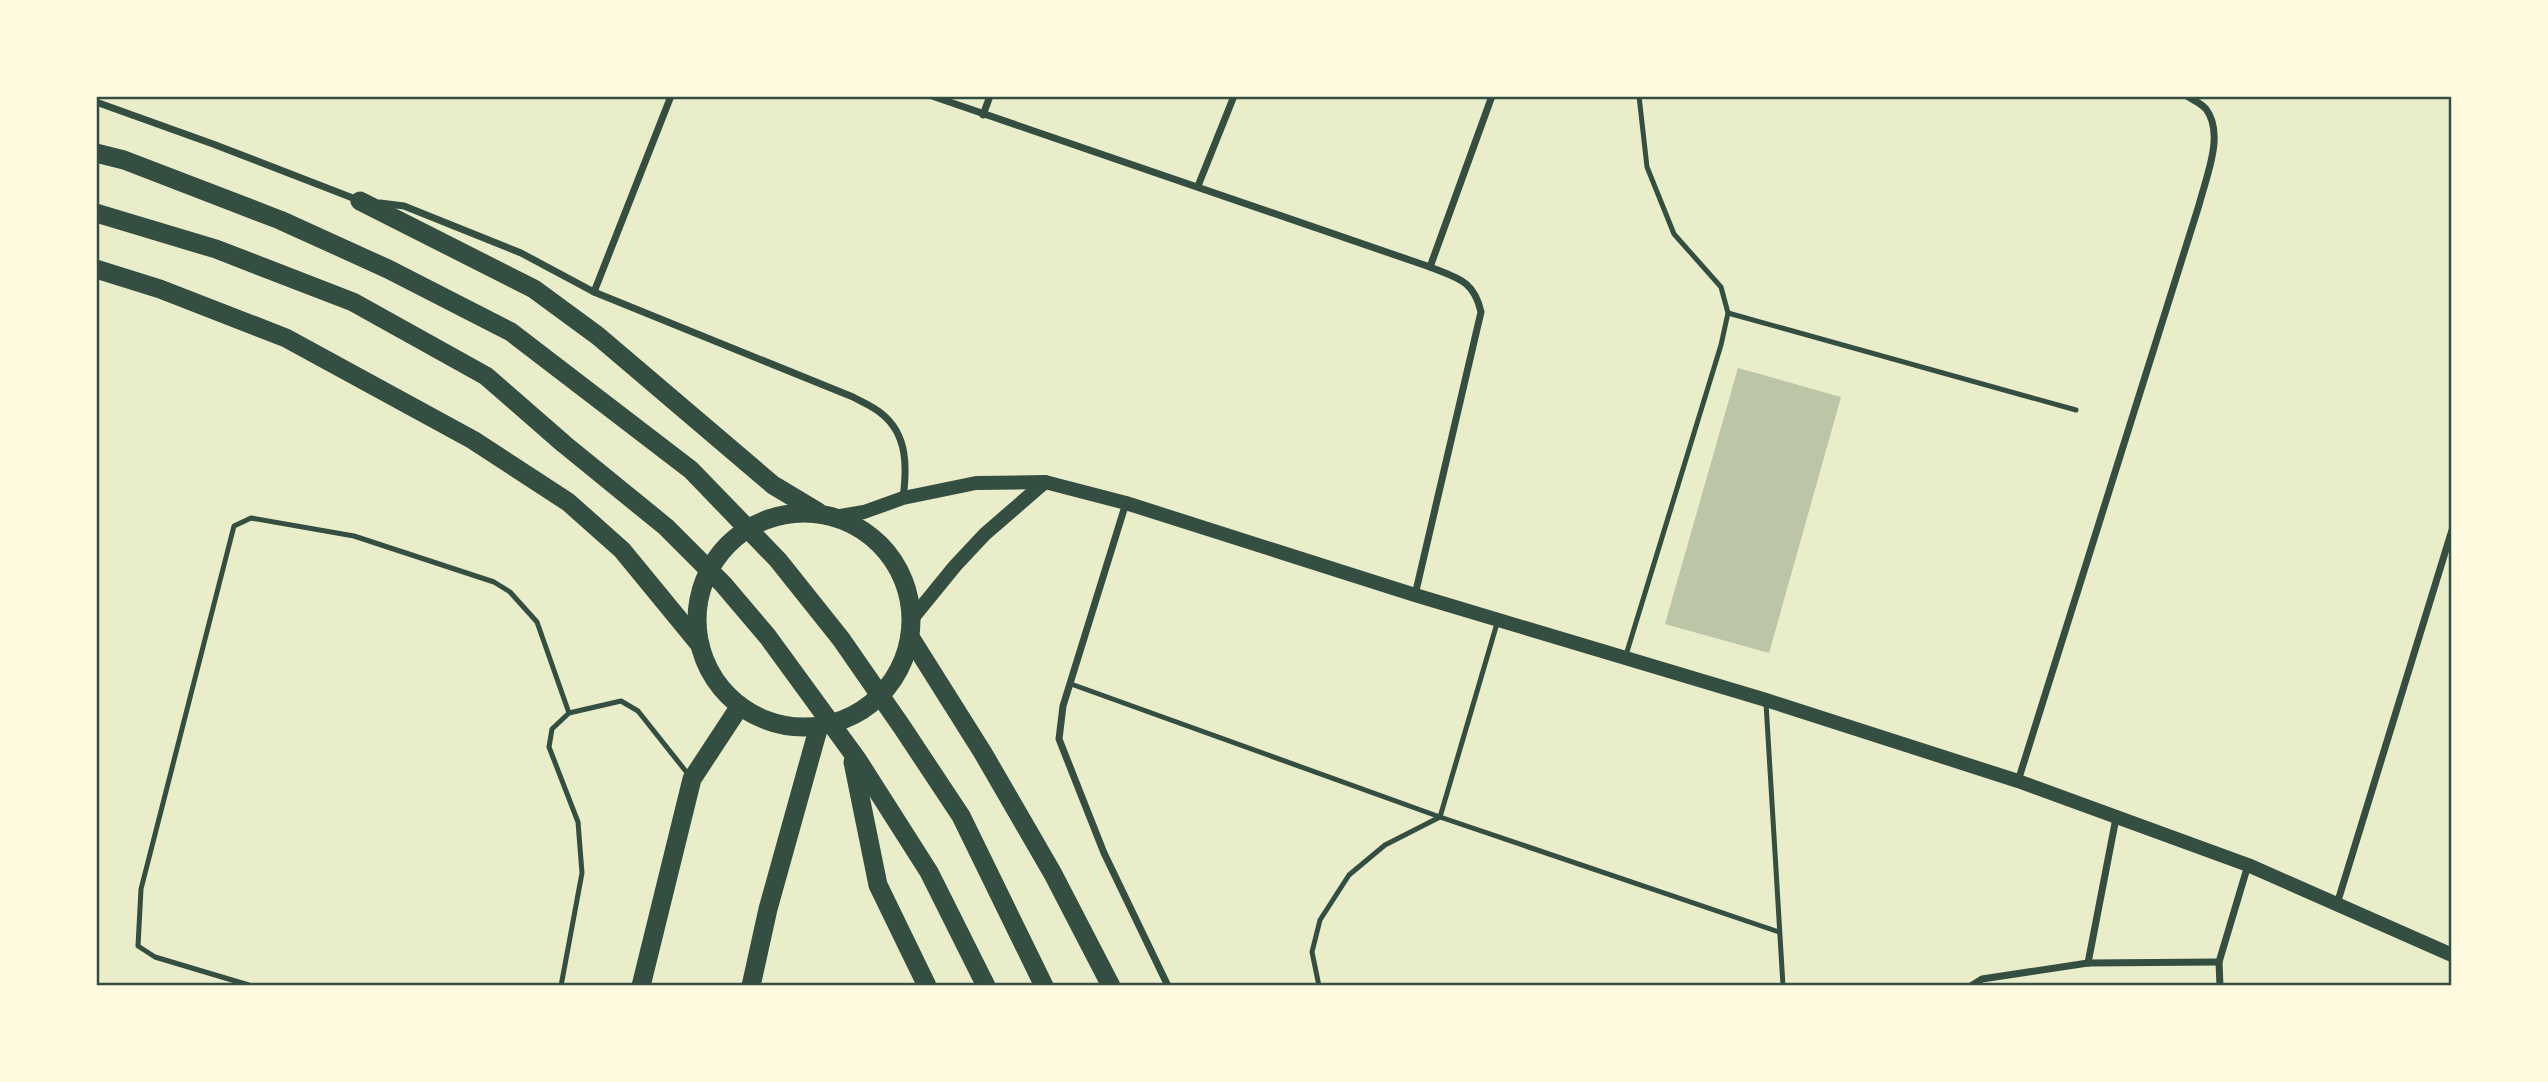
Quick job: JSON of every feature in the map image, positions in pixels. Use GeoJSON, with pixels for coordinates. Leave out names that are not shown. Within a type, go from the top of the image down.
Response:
{"type":"FeatureCollection","features":[{"type":"Feature","properties":{"kind":"highway"},"geometry":{"type":"LineString","coordinates":[[96,153],[124,160],[280,220],[388,269],[511,332],[691,470],[778,560],[841,639],[894,716],[961,816],[1044,986]]}},
{"type":"Feature","properties":{"kind":"highway"},"geometry":{"type":"LineString","coordinates":[[360,201],[534,289],[598,336],[773,485],[827,515],[866,531],[890,556],[906,586],[911,629],[902,663],[888,687],[868,706],[844,719],[819,726],[793,727],[738,709],[711,673],[700,645],[697,615],[702,587],[716,560],[736,537],[760,522],[789,513],[827,515]]}},
{"type":"Feature","properties":{"kind":"highway"},"geometry":{"type":"LineString","coordinates":[[96,214],[216,249],[353,302],[486,376],[666,527],[723,584],[768,637],[857,759],[929,872],[986,986]]}},
{"type":"Feature","properties":{"kind":"highway"},"geometry":{"type":"LineString","coordinates":[[96,269],[160,289],[286,338],[473,440],[577,510],[622,550],[700,645]]}},
{"type":"Feature","properties":{"kind":"highway"},"geometry":{"type":"LineString","coordinates":[[911,629],[1054,874],[1111,986]]}},
{"type":"Feature","properties":{"kind":"highway"},"geometry":{"type":"LineString","coordinates":[[641,986],[692,779],[738,709]]}},
{"type":"Feature","properties":{"kind":"highway"},"geometry":{"type":"LineString","coordinates":[[844,719],[878,885],[927,986]]}},
{"type":"Feature","properties":{"kind":"highway"},"geometry":{"type":"LineString","coordinates":[[751,986],[768,909],[819,726]]}},
{"type":"Feature","properties":{"kind":"main road"},"geometry":{"type":"LineString","coordinates":[[827,515],[863,512],[903,498],[976,483],[1045,482],[1126,503],[1415,595],[1766,700],[2018,781],[2248,864],[2452,956]]}},
{"type":"Feature","properties":{"kind":"main road"},"geometry":{"type":"LineString","coordinates":[[911,629],[955,566],[985,534],[1045,482]]}},
{"type":"Feature","properties":{"kind":"street"},"geometry":{"type":"LineString","coordinates":[[594,292],[671,96]]}},
{"type":"Feature","properties":{"kind":"street"},"geometry":{"type":"LineString","coordinates":[[932,96],[1430,267],[1463,281],[1473,289],[1481,312],[1415,595]]}},
{"type":"Feature","properties":{"kind":"street"},"geometry":{"type":"LineString","coordinates":[[983,115],[990,96]]}},
{"type":"Feature","properties":{"kind":"street"},"geometry":{"type":"LineString","coordinates":[[1198,186],[1234,96]]}},
{"type":"Feature","properties":{"kind":"street"},"geometry":{"type":"LineString","coordinates":[[1430,267],[1492,96]]}},
{"type":"Feature","properties":{"kind":"street"},"geometry":{"type":"LineString","coordinates":[[2018,781],[2195,218],[2213,151],[2213,122],[2204,106],[2187,96]]}},
{"type":"Feature","properties":{"kind":"street"},"geometry":{"type":"LineString","coordinates":[[96,102],[360,201],[404,206],[522,253],[594,292],[853,397],[883,414],[901,439],[907,468],[903,498]]}},
{"type":"Feature","properties":{"kind":"street"},"geometry":{"type":"LineString","coordinates":[[1126,503],[1063,706],[1059,739],[1104,853],[1168,986]]}},
{"type":"Feature","properties":{"kind":"street"},"geometry":{"type":"LineString","coordinates":[[2337,904],[2452,530]]}},
{"type":"Feature","properties":{"kind":"street"},"geometry":{"type":"LineString","coordinates":[[2088,963],[2116,818]]}},
{"type":"Feature","properties":{"kind":"street"},"geometry":{"type":"LineString","coordinates":[[2220,986],[2219,962],[2248,864]]}},
{"type":"Feature","properties":{"kind":"street"},"geometry":{"type":"LineString","coordinates":[[1971,986],[1982,979],[2088,963],[2219,962]]}},
{"type":"Feature","properties":{"kind":"lane"},"geometry":{"type":"LineString","coordinates":[[1625,658],[1721,345],[1728,313],[1721,287],[1674,233],[1647,166],[1639,96]]}},
{"type":"Feature","properties":{"kind":"lane"},"geometry":{"type":"LineString","coordinates":[[1728,313],[2076,411]]}},
{"type":"Feature","properties":{"kind":"lane"},"geometry":{"type":"LineString","coordinates":[[252,986],[156,957],[138,946],[141,889],[234,526],[251,518],[354,536],[494,582],[510,592],[537,622],[569,713]]}},
{"type":"Feature","properties":{"kind":"lane"},"geometry":{"type":"LineString","coordinates":[[1319,986],[1312,952],[1320,920],[1349,875],[1385,845],[1440,817],[1498,620]]}},
{"type":"Feature","properties":{"kind":"lane"},"geometry":{"type":"LineString","coordinates":[[1071,684],[1440,817],[1779,932]]}},
{"type":"Feature","properties":{"kind":"lane"},"geometry":{"type":"LineString","coordinates":[[1766,700],[1783,986]]}},
{"type":"Feature","properties":{"kind":"lane"},"geometry":{"type":"LineString","coordinates":[[561,986],[582,873],[578,822],[549,747],[551,729],[569,713],[621,701],[638,711],[692,779]]}},
{"type":"Feature","properties":{"kind":"building"},"geometry":{"type":"Polygon","coordinates":[[[1738,368],[1841,397],[1769,653],[1665,624],[1738,368]]]}}]}
